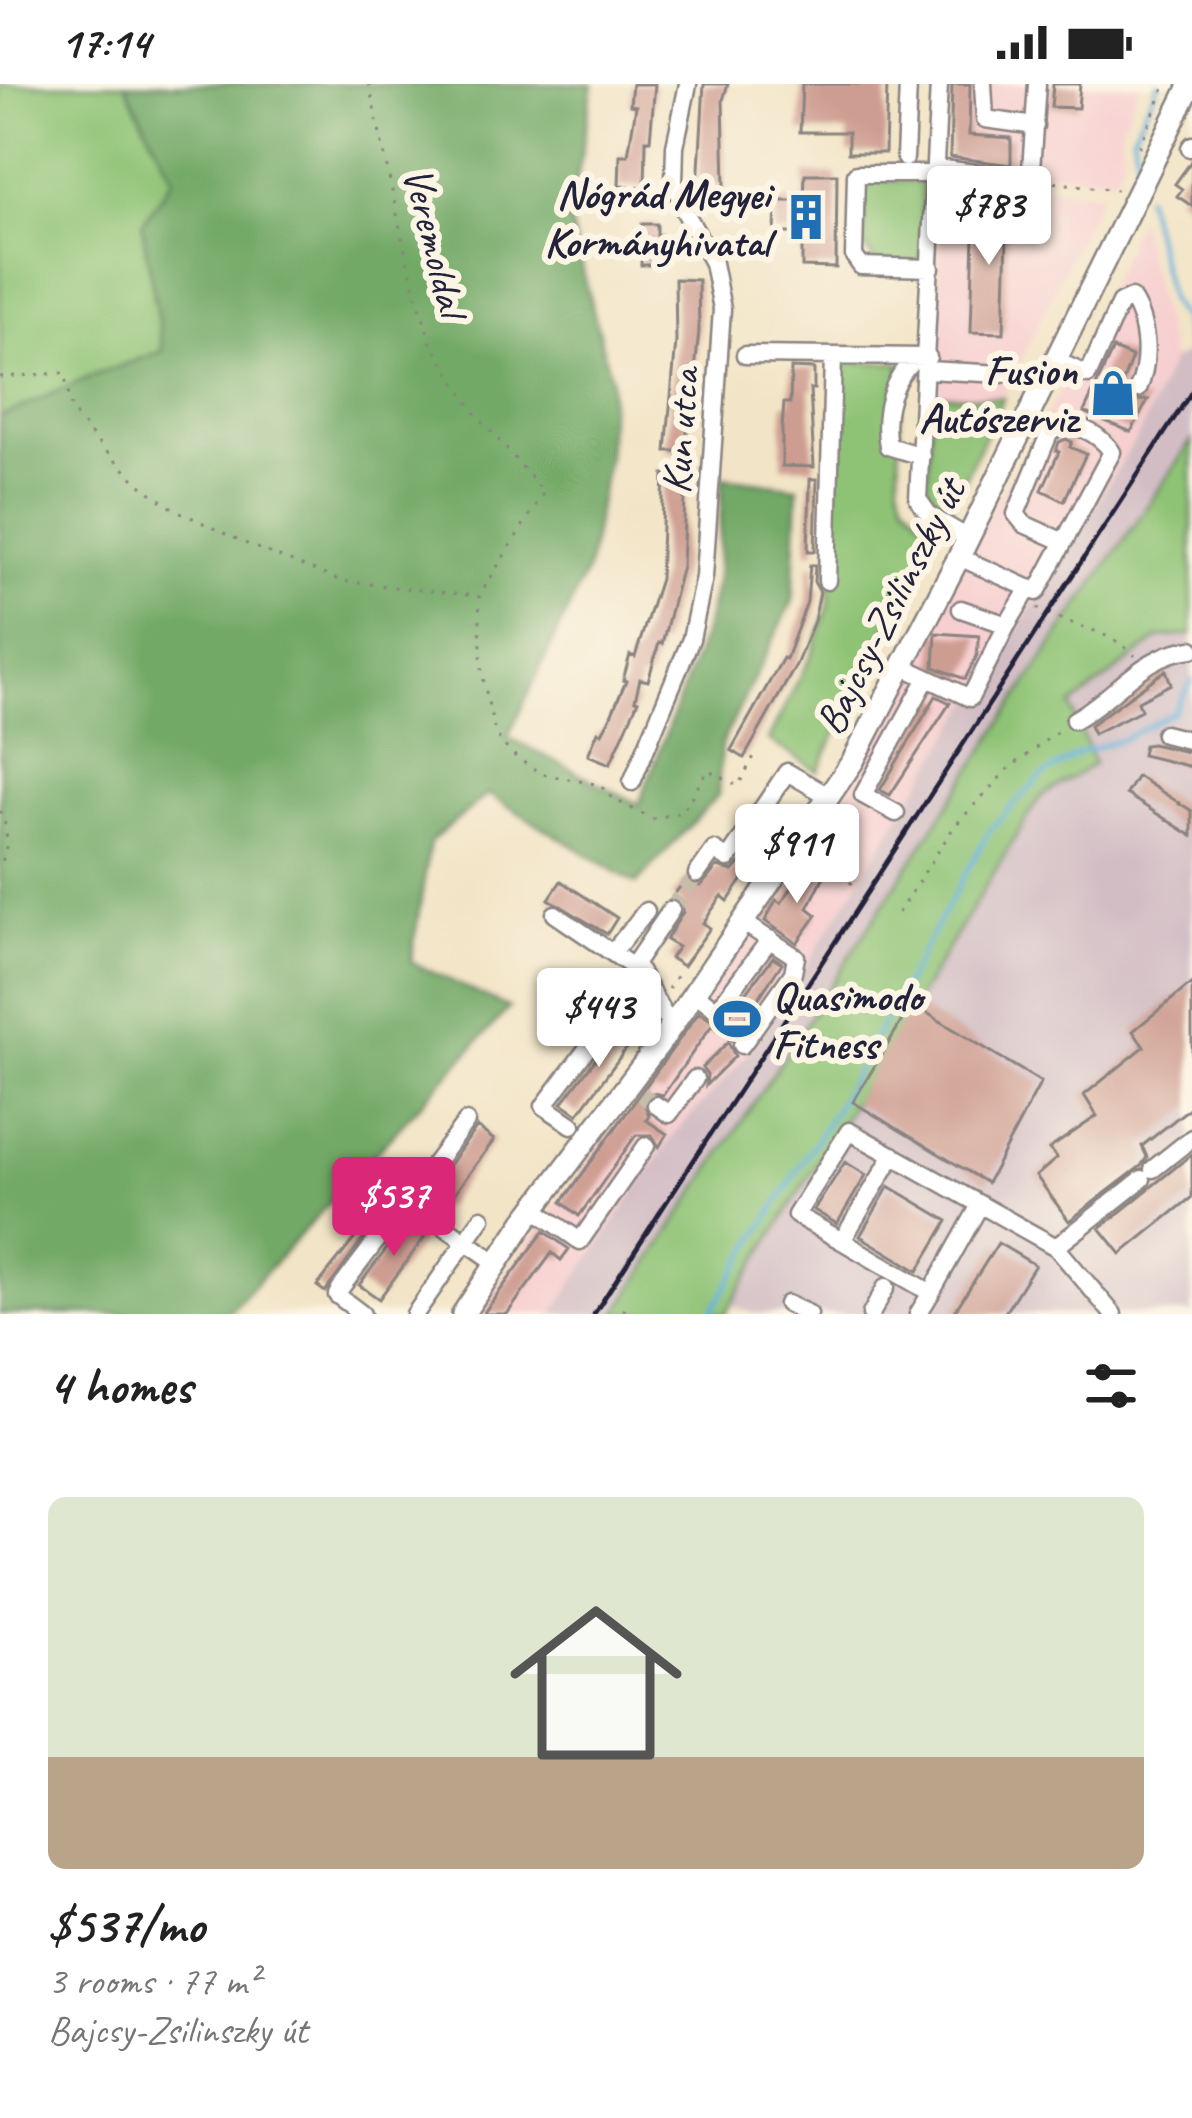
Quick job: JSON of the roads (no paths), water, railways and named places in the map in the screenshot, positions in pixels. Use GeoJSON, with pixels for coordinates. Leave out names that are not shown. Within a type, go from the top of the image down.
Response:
{"type":"FeatureCollection","features":[{"type":"Feature","properties":{"kind":"main road","name":"Bajcsy-Zsilinszky út"},"geometry":{"type":"LineString","coordinates":[[463,1314],[534,1209],[651,1105],[671,1027],[830,797],[904,667],[1130,197],[1156,160],[1191,84]]}},
{"type":"Feature","properties":{"kind":"street","name":"Kun utca"},"geometry":{"type":"LineString","coordinates":[[632,782],[691,639],[707,533],[722,292],[674,182],[675,146],[688,84]]}},
{"type":"Feature","properties":{"kind":"street"},"geometry":{"type":"LineString","coordinates":[[905,158],[908,84]]}},
{"type":"Feature","properties":{"kind":"street"},"geometry":{"type":"LineString","coordinates":[[938,84],[920,504],[964,548],[1033,590]]}},
{"type":"Feature","properties":{"kind":"street"},"geometry":{"type":"LineString","coordinates":[[983,84],[985,119],[1034,126]]}},
{"type":"Feature","properties":{"kind":"street"},"geometry":{"type":"LineString","coordinates":[[931,268],[861,266],[854,256],[856,173],[935,171],[1024,179],[1031,170],[1037,84]]}},
{"type":"Feature","properties":{"kind":"street"},"geometry":{"type":"LineString","coordinates":[[1055,360],[1088,375],[1120,303],[1131,298],[1137,306],[1148,360],[1138,388]]}},
{"type":"Feature","properties":{"kind":"street","name":"Kun utca"},"geometry":{"type":"LineString","coordinates":[[746,356],[924,361],[1002,374]]}},
{"type":"Feature","properties":{"kind":"street"},"geometry":{"type":"LineString","coordinates":[[827,581],[833,356]]}},
{"type":"Feature","properties":{"kind":"street"},"geometry":{"type":"LineString","coordinates":[[921,456],[889,446],[886,436],[897,374],[924,361]]}},
{"type":"Feature","properties":{"kind":"street"},"geometry":{"type":"LineString","coordinates":[[904,667],[970,698],[1007,625],[1064,542],[1112,452],[1103,439],[1068,424],[1056,426],[1049,434],[1016,514],[1024,524],[1064,542]]}},
{"type":"Feature","properties":{"kind":"street"},"geometry":{"type":"LineString","coordinates":[[961,609],[1007,625]]}},
{"type":"Feature","properties":{"kind":"street"},"geometry":{"type":"LineString","coordinates":[[1074,720],[1104,702],[1145,666],[1169,653],[1190,649]]}},
{"type":"Feature","properties":{"kind":"street"},"geometry":{"type":"LineString","coordinates":[[896,813],[863,795],[927,678]]}},
{"type":"Feature","properties":{"kind":"street"},"geometry":{"type":"LineString","coordinates":[[1164,734],[1192,741]]}},
{"type":"Feature","properties":{"kind":"street"},"geometry":{"type":"LineString","coordinates":[[697,874],[714,850],[728,859],[787,772],[830,797]]}},
{"type":"Feature","properties":{"kind":"street"},"geometry":{"type":"LineString","coordinates":[[738,845],[782,870]]}},
{"type":"Feature","properties":{"kind":"street"},"geometry":{"type":"LineString","coordinates":[[633,966],[671,910]]}},
{"type":"Feature","properties":{"kind":"street"},"geometry":{"type":"LineString","coordinates":[[614,952],[646,911]]}},
{"type":"Feature","properties":{"kind":"street"},"geometry":{"type":"LineString","coordinates":[[555,914],[640,971],[661,996],[671,1027]]}},
{"type":"Feature","properties":{"kind":"street"},"geometry":{"type":"LineString","coordinates":[[742,1045],[793,973],[796,957],[744,923]]}},
{"type":"Feature","properties":{"kind":"street"},"geometry":{"type":"LineString","coordinates":[[695,993],[717,1010],[770,939]]}},
{"type":"Feature","properties":{"kind":"street"},"geometry":{"type":"LineString","coordinates":[[572,1125],[544,1106],[616,1010],[636,1021],[661,996]]}},
{"type":"Feature","properties":{"kind":"street"},"geometry":{"type":"LineString","coordinates":[[651,1105],[695,1079]]}},
{"type":"Feature","properties":{"kind":"street"},"geometry":{"type":"LineString","coordinates":[[362,1314],[338,1295],[466,1122]]}},
{"type":"Feature","properties":{"kind":"street"},"geometry":{"type":"LineString","coordinates":[[931,1293],[796,1215],[850,1131],[1056,1247],[1113,1314]]}},
{"type":"Feature","properties":{"kind":"street"},"geometry":{"type":"LineString","coordinates":[[1056,1247],[1192,1138]]}},
{"type":"Feature","properties":{"kind":"street"},"geometry":{"type":"LineString","coordinates":[[534,1209],[580,1240],[646,1146]]}},
{"type":"Feature","properties":{"kind":"street"},"geometry":{"type":"LineString","coordinates":[[842,1241],[893,1156]]}},
{"type":"Feature","properties":{"kind":"street"},"geometry":{"type":"LineString","coordinates":[[409,1202],[497,1262]]}},
{"type":"Feature","properties":{"kind":"street"},"geometry":{"type":"LineString","coordinates":[[919,1314],[980,1205]]}},
{"type":"Feature","properties":{"kind":"street"},"geometry":{"type":"LineString","coordinates":[[415,1314],[482,1218]]}},
{"type":"Feature","properties":{"kind":"street"},"geometry":{"type":"LineString","coordinates":[[871,1314],[886,1287]]}},
{"type":"Feature","properties":{"kind":"street"},"geometry":{"type":"LineString","coordinates":[[787,1304],[809,1314]]}},
{"type":"Feature","properties":{"kind":"waterway"},"geometry":{"type":"LineString","coordinates":[[1139,168],[1133,135],[1158,84]]}},
{"type":"Feature","properties":{"kind":"waterway"},"geometry":{"type":"LineString","coordinates":[[1145,196],[1170,302],[1183,321],[1192,366]]}},
{"type":"Feature","properties":{"kind":"waterway"},"geometry":{"type":"LineString","coordinates":[[710,1314],[838,1104],[991,828],[1041,777],[1081,752],[1124,739],[1174,712],[1192,681]]}},
{"type":"Feature","properties":{"kind":"tunnel"},"geometry":{"type":"LineString","coordinates":[[671,910],[697,874]]}},
{"type":"Feature","properties":{"kind":"tunnel"},"geometry":{"type":"LineString","coordinates":[[641,1094],[656,1105]]}},
{"type":"Feature","properties":{"kind":"railway"},"geometry":{"type":"LineString","coordinates":[[594,1314],[1192,391]]}},
{"type":"Feature","properties":{"kind":"place","name":"Nógrád Megyei Kormányhivatal"},"geometry":{"type":"Point","coordinates":[806,217]}},
{"type":"Feature","properties":{"kind":"place","name":"Fusion Autószerviz"},"geometry":{"type":"Point","coordinates":[1113,393]}},
{"type":"Feature","properties":{"kind":"place","name":"Quasimodo Fitness"},"geometry":{"type":"Point","coordinates":[737,1019]}}]}
